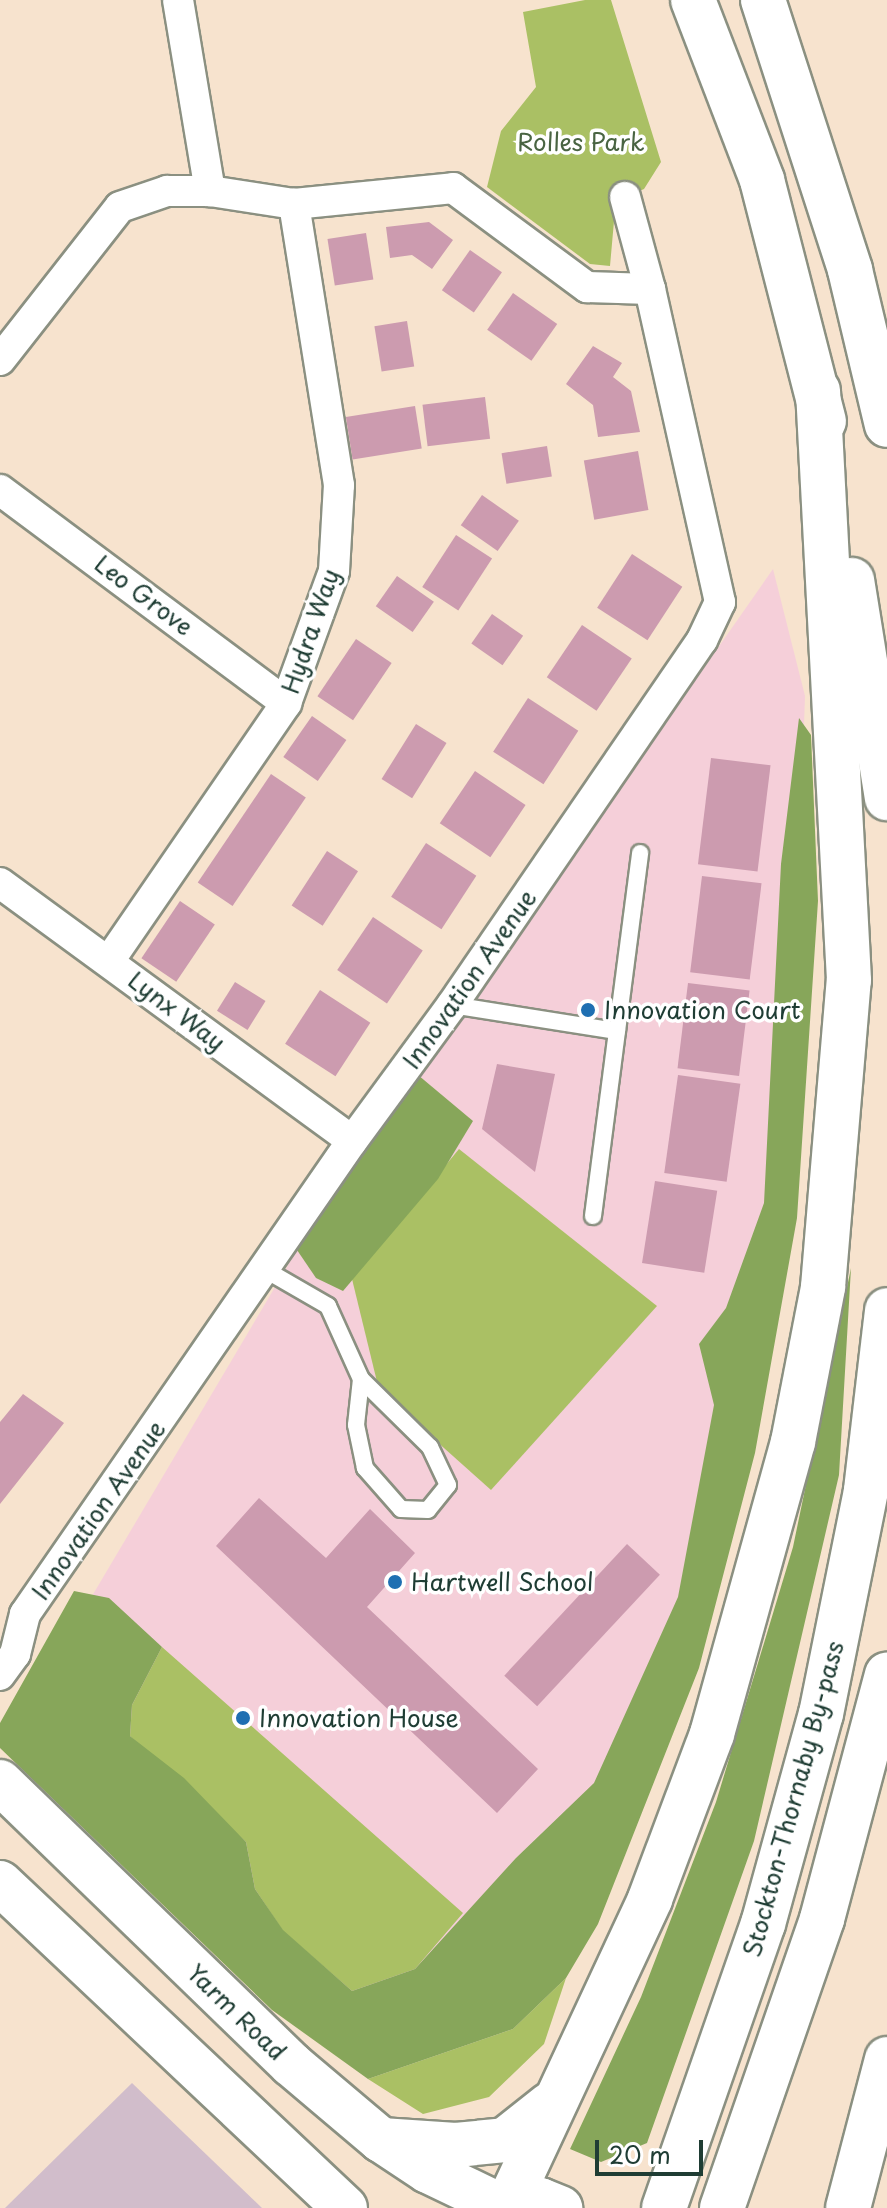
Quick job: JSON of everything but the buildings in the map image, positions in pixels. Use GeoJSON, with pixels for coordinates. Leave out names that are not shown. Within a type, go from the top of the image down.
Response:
{"type":"FeatureCollection","features":[{"type":"Feature","properties":{"kind":"main road"},"geometry":{"type":"LineString","coordinates":[[693,0],[762,180],[818,391],[887,798]]}},
{"type":"Feature","properties":{"kind":"main road"},"geometry":{"type":"LineString","coordinates":[[763,0],[850,270],[887,425]]}},
{"type":"Feature","properties":{"kind":"main road"},"geometry":{"type":"LineString","coordinates":[[503,2205],[650,1899],[712,1734],[786,1472],[823,1287],[849,980],[818,391]]}},
{"type":"Feature","properties":{"kind":"main road","name":"Stockton-Thornaby By-pass"},"geometry":{"type":"LineString","coordinates":[[664,2208],[692,2139],[763,1924],[821,1714],[866,1490],[887,1310]]}},
{"type":"Feature","properties":{"kind":"main road"},"geometry":{"type":"LineString","coordinates":[[722,2208],[826,1906],[887,1674]]}},
{"type":"Feature","properties":{"kind":"main road","name":"Yarm Road"},"geometry":{"type":"LineString","coordinates":[[5,1779],[291,2064],[381,2140],[428,2171],[503,2205]]}},
{"type":"Feature","properties":{"kind":"main road"},"geometry":{"type":"LineString","coordinates":[[0,1883],[345,2208]]}},
{"type":"Feature","properties":{"kind":"main road"},"geometry":{"type":"LineString","coordinates":[[848,2208],[887,2059]]}},
{"type":"Feature","properties":{"kind":"main road"},"geometry":{"type":"LineString","coordinates":[[381,2140],[456,2145],[505,2140],[554,2101]]}},
{"type":"Feature","properties":{"kind":"main road"},"geometry":{"type":"LineString","coordinates":[[503,2205],[540,2200],[560,2208]]}},
{"type":"Feature","properties":{"kind":"street"},"geometry":{"type":"LineString","coordinates":[[178,0],[210,191]]}},
{"type":"Feature","properties":{"kind":"street"},"geometry":{"type":"LineString","coordinates":[[0,360],[120,207],[167,191],[210,191],[294,204],[453,188],[587,287],[650,289]]}},
{"type":"Feature","properties":{"kind":"street","name":"Innovation Avenue"},"geometry":{"type":"LineString","coordinates":[[13,1617],[452,1005],[702,640],[720,602],[650,289],[625,197]]}},
{"type":"Feature","properties":{"kind":"street","name":"Hydra Way"},"geometry":{"type":"LineString","coordinates":[[109,961],[286,703],[334,571],[339,485],[294,204]]}},
{"type":"Feature","properties":{"kind":"street","name":"Leo Grove"},"geometry":{"type":"LineString","coordinates":[[0,490],[286,703]]}},
{"type":"Feature","properties":{"kind":"street","name":"Lynx Way"},"geometry":{"type":"LineString","coordinates":[[4,894],[109,961],[352,1141]]}},
{"type":"Feature","properties":{"kind":"street"},"geometry":{"type":"LineString","coordinates":[[0,1675],[15,1654],[13,1617]]}},
{"type":"Feature","properties":{"kind":"lane"},"geometry":{"type":"LineString","coordinates":[[593,1216],[640,853]]}},
{"type":"Feature","properties":{"kind":"lane"},"geometry":{"type":"LineString","coordinates":[[452,1005],[617,1031]]}},
{"type":"Feature","properties":{"kind":"lane"},"geometry":{"type":"LineString","coordinates":[[264,1269],[328,1306],[361,1379],[430,1447],[448,1485],[428,1510],[401,1509],[365,1468],[356,1425],[361,1379]]}},
{"type":"Feature","properties":{"kind":"shaded area","name":"Hartwell School"},"geometry":{"type":"Polygon","coordinates":[[[773,569],[805,696],[796,955],[773,1183],[710,1504],[622,1768],[361,2047],[31,1699],[297,1250],[773,569]]]}},
{"type":"Feature","properties":{"kind":"shaded area"},"geometry":{"type":"Polygon","coordinates":[[[132,2083],[262,2208],[5,2208],[132,2083]]]}},
{"type":"Feature","properties":{"kind":"green space","name":"Rolles Park"},"geometry":{"type":"Polygon","coordinates":[[[585,0],[611,0],[661,162],[644,189],[625,197],[615,210],[610,266],[590,264],[487,187],[501,131],[536,87],[523,12],[585,0]]]}},
{"type":"Feature","properties":{"kind":"green space"},"geometry":{"type":"Polygon","coordinates":[[[799,718],[811,735],[818,901],[797,1218],[755,1453],[699,1668],[598,1924],[566,1978],[513,2029],[368,2079],[272,2010],[0,1748],[0,1723],[74,1591],[109,1598],[162,1647],[132,1705],[130,1736],[184,1778],[246,1842],[255,1889],[283,1930],[352,1991],[415,1969],[516,1858],[594,1783],[678,1597],[714,1405],[699,1344],[726,1308],[764,1203],[781,864],[799,718]]]}},
{"type":"Feature","properties":{"kind":"green space"},"geometry":{"type":"Polygon","coordinates":[[[418,1075],[473,1121],[438,1179],[343,1291],[316,1278],[297,1250],[418,1075]]]}},
{"type":"Feature","properties":{"kind":"green space"},"geometry":{"type":"Polygon","coordinates":[[[459,1149],[657,1306],[491,1490],[379,1390],[352,1279],[459,1149]]]}},
{"type":"Feature","properties":{"kind":"green space"},"geometry":{"type":"Polygon","coordinates":[[[851,1268],[839,1475],[754,1841],[647,2143],[601,2162],[570,2149],[641,1997],[716,1802],[793,1547],[851,1268]]]}},
{"type":"Feature","properties":{"kind":"green space"},"geometry":{"type":"Polygon","coordinates":[[[162,1647],[463,1913],[415,1969],[352,1991],[283,1931],[255,1889],[246,1842],[130,1736],[132,1705],[162,1647]]]}},
{"type":"Feature","properties":{"kind":"green space"},"geometry":{"type":"Polygon","coordinates":[[[566,1978],[544,2044],[489,2097],[423,2114],[368,2079],[513,2029],[566,1978]]]}},
{"type":"Feature","properties":{"kind":"place","name":"Innovation Court"},"geometry":{"type":"Point","coordinates":[588,1010]}},
{"type":"Feature","properties":{"kind":"place","name":"Hartwell School"},"geometry":{"type":"Point","coordinates":[395,1582]}},
{"type":"Feature","properties":{"kind":"place","name":"Innovation House"},"geometry":{"type":"Point","coordinates":[243,1718]}}]}
